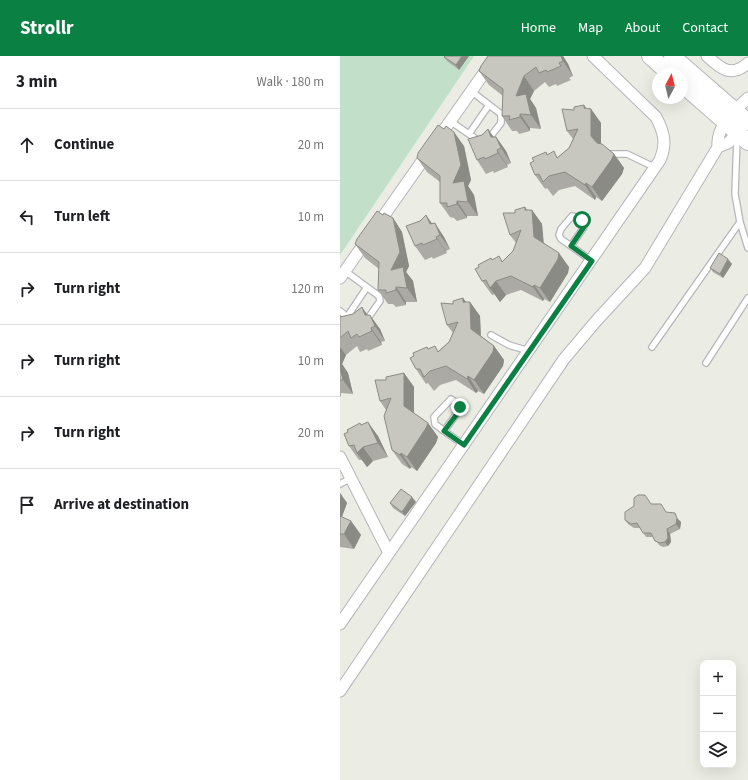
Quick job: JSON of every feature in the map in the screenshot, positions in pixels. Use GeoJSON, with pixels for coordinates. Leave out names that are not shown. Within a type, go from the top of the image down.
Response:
{"type":"FeatureCollection","features":[{"type":"Feature","properties":{"kind":"main road"},"geometry":{"type":"LineString","coordinates":[[650,56],[663,68]]}},
{"type":"Feature","properties":{"kind":"main road"},"geometry":{"type":"LineString","coordinates":[[672,56],[730,116]]}},
{"type":"Feature","properties":{"kind":"main road"},"geometry":{"type":"LineString","coordinates":[[688,88],[746,128]]}},
{"type":"Feature","properties":{"kind":"street"},"geometry":{"type":"LineString","coordinates":[[343,275],[496,56]]}},
{"type":"Feature","properties":{"kind":"street"},"geometry":{"type":"LineString","coordinates":[[340,624],[656,168],[664,151],[665,139],[662,128],[656,117],[593,56]]}},
{"type":"Feature","properties":{"kind":"street"},"geometry":{"type":"LineString","coordinates":[[707,56],[720,68],[728,71],[738,70],[748,63]]}},
{"type":"Feature","properties":{"kind":"street"},"geometry":{"type":"LineString","coordinates":[[340,691],[564,359],[597,320],[637,279],[653,257],[718,147],[718,135],[730,116],[748,98]]}},
{"type":"Feature","properties":{"kind":"street"},"geometry":{"type":"LineString","coordinates":[[718,147],[728,143],[746,128]]}},
{"type":"Feature","properties":{"kind":"street"},"geometry":{"type":"LineString","coordinates":[[341,462],[351,478],[389,552]]}},
{"type":"Feature","properties":{"kind":"lane"},"geometry":{"type":"LineString","coordinates":[[450,121],[480,142],[484,142],[491,138],[501,123],[502,117],[499,112],[471,91]]}},
{"type":"Feature","properties":{"kind":"lane"},"geometry":{"type":"LineString","coordinates":[[469,134],[489,105]]}},
{"type":"Feature","properties":{"kind":"lane"},"geometry":{"type":"LineString","coordinates":[[746,128],[735,194],[740,222],[748,248]]}},
{"type":"Feature","properties":{"kind":"lane"},"geometry":{"type":"LineString","coordinates":[[608,154],[627,154],[656,168]]}},
{"type":"Feature","properties":{"kind":"lane"},"geometry":{"type":"LineString","coordinates":[[571,246],[584,227],[582,220],[575,216],[570,218],[558,234],[561,239],[592,261]]}},
{"type":"Feature","properties":{"kind":"lane"},"geometry":{"type":"LineString","coordinates":[[652,347],[740,222]]}},
{"type":"Feature","properties":{"kind":"lane"},"geometry":{"type":"LineString","coordinates":[[340,312],[359,324],[365,322],[380,301],[379,296],[367,287],[343,275]]}},
{"type":"Feature","properties":{"kind":"lane"},"geometry":{"type":"LineString","coordinates":[[347,317],[367,287]]}},
{"type":"Feature","properties":{"kind":"lane"},"geometry":{"type":"LineString","coordinates":[[706,363],[747,303]]}},
{"type":"Feature","properties":{"kind":"lane"},"geometry":{"type":"LineString","coordinates":[[491,335],[509,345],[529,351]]}},
{"type":"Feature","properties":{"kind":"lane"},"geometry":{"type":"LineString","coordinates":[[444,431],[461,408],[460,405],[451,399],[434,417],[435,424],[444,431],[464,445]]}},
{"type":"Feature","properties":{"kind":"lane"},"geometry":{"type":"LineString","coordinates":[[340,484],[351,478]]}},
{"type":"Feature","properties":{"kind":"green space"},"geometry":{"type":"Polygon","coordinates":[[[340,56],[474,56],[340,255],[340,56]]]}},
{"type":"Feature","properties":{"kind":"building"},"geometry":{"type":"Polygon","coordinates":[[[462,56],[456,65],[444,57],[462,56]]]}},
{"type":"Feature","properties":{"kind":"building"},"geometry":{"type":"Polygon","coordinates":[[[488,56],[561,56],[563,61],[559,63],[561,66],[547,72],[546,70],[539,73],[536,67],[524,76],[516,96],[526,94],[531,115],[520,114],[520,117],[509,120],[510,116],[502,116],[503,89],[479,71],[488,56]]]}},
{"type":"Feature","properties":{"kind":"building"},"geometry":{"type":"Polygon","coordinates":[[[584,105],[584,108],[591,109],[591,136],[597,143],[602,144],[614,154],[612,159],[592,187],[586,183],[585,185],[565,172],[549,176],[543,182],[539,174],[535,175],[530,163],[534,161],[532,158],[546,152],[547,155],[554,151],[557,158],[569,148],[578,129],[567,131],[562,109],[574,110],[574,107],[584,105]]]}},
{"type":"Feature","properties":{"kind":"building"},"geometry":{"type":"Polygon","coordinates":[[[438,125],[444,129],[446,126],[454,132],[461,165],[453,183],[464,181],[468,202],[457,201],[457,204],[447,207],[447,203],[440,203],[440,176],[417,158],[418,153],[438,125]]]}},
{"type":"Feature","properties":{"kind":"building"},"geometry":{"type":"Polygon","coordinates":[[[488,129],[491,137],[496,137],[501,148],[497,150],[498,153],[485,159],[484,157],[477,160],[468,139],[482,135],[488,129]]]}},
{"type":"Feature","properties":{"kind":"building"},"geometry":{"type":"Polygon","coordinates":[[[525,207],[525,210],[532,210],[534,237],[559,253],[558,259],[540,288],[534,285],[533,287],[511,276],[496,281],[490,288],[486,280],[482,281],[475,269],[479,267],[478,265],[491,258],[492,260],[499,256],[502,262],[513,251],[521,230],[510,235],[503,213],[515,213],[515,210],[525,207]]]}},
{"type":"Feature","properties":{"kind":"building"},"geometry":{"type":"Polygon","coordinates":[[[377,211],[383,215],[384,213],[393,218],[400,252],[391,270],[403,267],[407,288],[396,287],[396,290],[386,293],[386,290],[378,290],[379,262],[355,244],[377,211]]]}},
{"type":"Feature","properties":{"kind":"building"},"geometry":{"type":"Polygon","coordinates":[[[426,215],[430,224],[435,223],[440,235],[436,237],[437,239],[423,245],[422,243],[415,246],[406,226],[420,221],[426,215]]]}},
{"type":"Feature","properties":{"kind":"building"},"geometry":{"type":"Polygon","coordinates":[[[719,253],[728,259],[720,274],[710,268],[719,253]]]}},
{"type":"Feature","properties":{"kind":"building"},"geometry":{"type":"Polygon","coordinates":[[[463,298],[463,302],[470,302],[471,329],[494,346],[493,352],[474,380],[468,376],[467,379],[446,366],[430,371],[424,377],[420,369],[416,369],[410,358],[414,356],[413,353],[427,347],[428,349],[435,346],[438,352],[449,342],[458,322],[447,325],[441,303],[453,304],[453,301],[463,298]]]}},
{"type":"Feature","properties":{"kind":"building"},"geometry":{"type":"Polygon","coordinates":[[[362,307],[365,315],[370,315],[375,326],[371,328],[372,331],[359,337],[357,334],[351,338],[348,331],[340,338],[340,317],[353,314],[362,307]]]}},
{"type":"Feature","properties":{"kind":"building"},"geometry":{"type":"Polygon","coordinates":[[[340,367],[343,380],[340,380],[340,367]]]}},
{"type":"Feature","properties":{"kind":"building"},"geometry":{"type":"Polygon","coordinates":[[[404,373],[404,406],[428,423],[407,457],[392,450],[384,416],[391,398],[380,401],[375,380],[386,380],[386,377],[404,373]]]}},
{"type":"Feature","properties":{"kind":"building"},"geometry":{"type":"Polygon","coordinates":[[[368,422],[378,443],[363,447],[357,453],[354,445],[349,446],[344,434],[348,432],[347,430],[360,423],[361,425],[368,422]]]}},
{"type":"Feature","properties":{"kind":"building"},"geometry":{"type":"Polygon","coordinates":[[[401,489],[412,497],[402,512],[390,503],[401,489]]]}},
{"type":"Feature","properties":{"kind":"building"},"geometry":{"type":"Polygon","coordinates":[[[638,495],[645,495],[651,504],[661,504],[666,512],[675,513],[677,518],[676,524],[667,529],[668,538],[665,542],[660,543],[655,541],[651,533],[643,533],[637,523],[631,524],[625,520],[625,512],[634,506],[634,498],[638,495]]]}},
{"type":"Feature","properties":{"kind":"building"},"geometry":{"type":"Polygon","coordinates":[[[340,516],[351,521],[344,534],[340,534],[340,516]]]}},
{"type":"Feature","properties":{"kind":"route"},"geometry":{"type":"LineString","coordinates":[[460,407],[460,410],[444,431],[464,445],[592,261],[571,246],[584,227],[582,220]]}}]}
